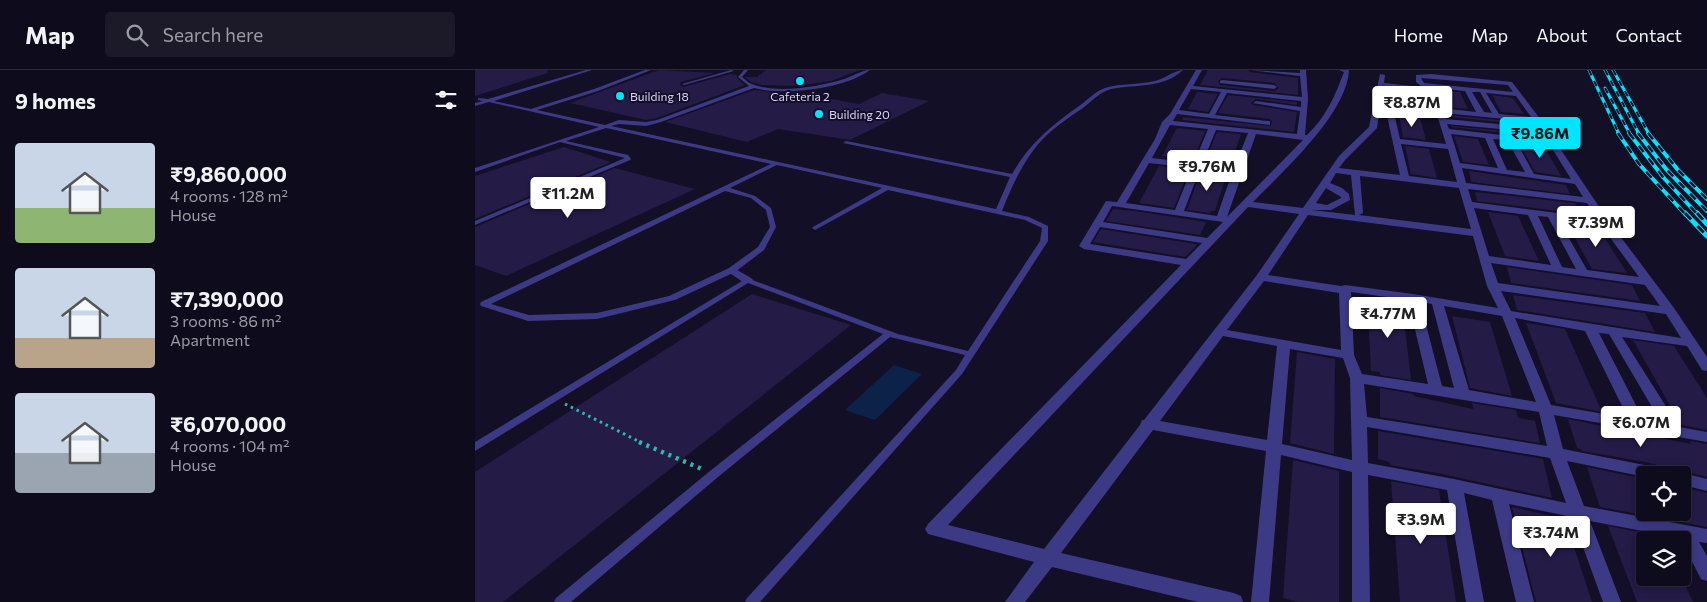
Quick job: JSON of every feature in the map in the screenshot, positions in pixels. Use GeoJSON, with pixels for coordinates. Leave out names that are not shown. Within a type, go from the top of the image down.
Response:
{"type":"FeatureCollection","features":[{"type":"Feature","properties":{"kind":"street"},"geometry":{"type":"LineString","coordinates":[[1120,205],[1147,160],[1166,122],[1199,70]]}},
{"type":"Feature","properties":{"kind":"street"},"geometry":{"type":"LineString","coordinates":[[1253,70],[1303,73],[1305,138]]}},
{"type":"Feature","properties":{"kind":"street"},"geometry":{"type":"LineString","coordinates":[[1234,602],[934,529],[1209,241],[1225,220],[1245,204],[1305,138],[1321,127],[1331,112],[1347,71],[1342,70]]}},
{"type":"Feature","properties":{"kind":"street"},"geometry":{"type":"LineString","coordinates":[[1272,96],[1277,72]]}},
{"type":"Feature","properties":{"kind":"street"},"geometry":{"type":"LineString","coordinates":[[1612,602],[1556,453],[1545,410],[1507,314],[1493,286],[1442,120],[1426,87],[1419,82],[1419,76],[1510,83],[1537,120],[1576,182],[1670,311],[1707,366]]}},
{"type":"Feature","properties":{"kind":"street"},"geometry":{"type":"LineString","coordinates":[[1193,80],[1202,80]]}},
{"type":"Feature","properties":{"kind":"street"},"geometry":{"type":"LineString","coordinates":[[1210,81],[1229,80],[1274,87]]}},
{"type":"Feature","properties":{"kind":"street"},"geometry":{"type":"LineString","coordinates":[[1382,83],[1518,94]]}},
{"type":"Feature","properties":{"kind":"street"},"geometry":{"type":"LineString","coordinates":[[1382,83],[1405,178]]}},
{"type":"Feature","properties":{"kind":"street"},"geometry":{"type":"LineString","coordinates":[[1014,602],[1147,424],[1261,277],[1342,158],[1373,128],[1382,83]]}},
{"type":"Feature","properties":{"kind":"street"},"geometry":{"type":"LineString","coordinates":[[1189,87],[1305,99]]}},
{"type":"Feature","properties":{"kind":"street"},"geometry":{"type":"LineString","coordinates":[[1468,90],[1481,114]]}},
{"type":"Feature","properties":{"kind":"street"},"geometry":{"type":"LineString","coordinates":[[1211,116],[1225,91]]}},
{"type":"Feature","properties":{"kind":"street"},"geometry":{"type":"LineString","coordinates":[[1482,91],[1497,116]]}},
{"type":"Feature","properties":{"kind":"street"},"geometry":{"type":"LineString","coordinates":[[1220,99],[1229,100]]}},
{"type":"Feature","properties":{"kind":"street"},"geometry":{"type":"LineString","coordinates":[[1246,102],[1303,109]]}},
{"type":"Feature","properties":{"kind":"street"},"geometry":{"type":"LineString","coordinates":[[1265,132],[1272,105]]}},
{"type":"Feature","properties":{"kind":"street"},"geometry":{"type":"LineString","coordinates":[[1390,111],[1442,120],[1544,131]]}},
{"type":"Feature","properties":{"kind":"street"},"geometry":{"type":"LineString","coordinates":[[1174,112],[1267,123]]}},
{"type":"Feature","properties":{"kind":"street"},"geometry":{"type":"LineString","coordinates":[[1442,120],[1481,114],[1537,120]]}},
{"type":"Feature","properties":{"kind":"street"},"geometry":{"type":"LineString","coordinates":[[1442,120],[1488,136],[1552,143]]}},
{"type":"Feature","properties":{"kind":"street"},"geometry":{"type":"LineString","coordinates":[[1166,122],[1305,138]]}},
{"type":"Feature","properties":{"kind":"street"},"geometry":{"type":"LineString","coordinates":[[1178,214],[1213,127]]}},
{"type":"Feature","properties":{"kind":"street"},"geometry":{"type":"LineString","coordinates":[[1225,220],[1237,171],[1253,131]]}},
{"type":"Feature","properties":{"kind":"street"},"geometry":{"type":"LineString","coordinates":[[1488,136],[1504,172]]}},
{"type":"Feature","properties":{"kind":"street"},"geometry":{"type":"LineString","coordinates":[[1510,138],[1531,175]]}},
{"type":"Feature","properties":{"kind":"street"},"geometry":{"type":"LineString","coordinates":[[1397,141],[1450,147]]}},
{"type":"Feature","properties":{"kind":"street"},"geometry":{"type":"LineString","coordinates":[[1147,160],[1237,171]]}},
{"type":"Feature","properties":{"kind":"street"},"geometry":{"type":"LineString","coordinates":[[1456,165],[1576,182]]}},
{"type":"Feature","properties":{"kind":"street"},"geometry":{"type":"LineString","coordinates":[[1334,170],[1590,201]]}},
{"type":"Feature","properties":{"kind":"street"},"geometry":{"type":"LineString","coordinates":[[1355,172],[1358,213]]}},
{"type":"Feature","properties":{"kind":"street"},"geometry":{"type":"LineString","coordinates":[[1307,209],[1328,208],[1345,200],[1346,196],[1339,190],[1325,184]]}},
{"type":"Feature","properties":{"kind":"street"},"geometry":{"type":"LineString","coordinates":[[1187,263],[1084,246],[1109,203],[1225,220]]}},
{"type":"Feature","properties":{"kind":"street"},"geometry":{"type":"LineString","coordinates":[[1245,204],[1307,209],[1476,233]]}},
{"type":"Feature","properties":{"kind":"street"},"geometry":{"type":"LineString","coordinates":[[1468,204],[1604,222]]}},
{"type":"Feature","properties":{"kind":"street"},"geometry":{"type":"LineString","coordinates":[[1532,213],[1558,269]]}},
{"type":"Feature","properties":{"kind":"street"},"geometry":{"type":"LineString","coordinates":[[1551,215],[1583,272]]}},
{"type":"Feature","properties":{"kind":"street"},"geometry":{"type":"LineString","coordinates":[[1097,224],[1209,241]]}},
{"type":"Feature","properties":{"kind":"street"},"geometry":{"type":"LineString","coordinates":[[1485,259],[1648,282]]}},
{"type":"Feature","properties":{"kind":"street"},"geometry":{"type":"LineString","coordinates":[[732,270],[747,280]]}},
{"type":"Feature","properties":{"kind":"street"},"geometry":{"type":"LineString","coordinates":[[1261,277],[1345,290],[1348,287],[1691,343]]}},
{"type":"Feature","properties":{"kind":"street"},"geometry":{"type":"LineString","coordinates":[[1493,286],[1670,311]]}},
{"type":"Feature","properties":{"kind":"street"},"geometry":{"type":"LineString","coordinates":[[1345,290],[1348,355],[1357,378],[1360,421],[1361,602]]}},
{"type":"Feature","properties":{"kind":"street"},"geometry":{"type":"LineString","coordinates":[[1413,297],[1436,390]]}},
{"type":"Feature","properties":{"kind":"street"},"geometry":{"type":"LineString","coordinates":[[1437,302],[1463,394]]}},
{"type":"Feature","properties":{"kind":"street"},"geometry":{"type":"LineString","coordinates":[[1590,328],[1640,426]]}},
{"type":"Feature","properties":{"kind":"street"},"geometry":{"type":"LineString","coordinates":[[1612,330],[1674,431]]}},
{"type":"Feature","properties":{"kind":"street"},"geometry":{"type":"LineString","coordinates":[[1219,332],[1348,355]]}},
{"type":"Feature","properties":{"kind":"street"},"geometry":{"type":"LineString","coordinates":[[1260,602],[1284,343]]}},
{"type":"Feature","properties":{"kind":"street"},"geometry":{"type":"LineString","coordinates":[[1357,378],[1463,394],[1707,438]]}},
{"type":"Feature","properties":{"kind":"street"},"geometry":{"type":"LineString","coordinates":[[1360,421],[1556,453],[1636,469]]}},
{"type":"Feature","properties":{"kind":"street"},"geometry":{"type":"LineString","coordinates":[[1147,424],[1273,447],[1361,468],[1680,531]]}},
{"type":"Feature","properties":{"kind":"street"},"geometry":{"type":"LineString","coordinates":[[1691,481],[1707,485]]}},
{"type":"Feature","properties":{"kind":"street"},"geometry":{"type":"LineString","coordinates":[[1454,485],[1475,602]]}},
{"type":"Feature","properties":{"kind":"street"},"geometry":{"type":"LineString","coordinates":[[1499,495],[1525,602]]}},
{"type":"Feature","properties":{"kind":"street"},"geometry":{"type":"LineString","coordinates":[[1691,533],[1707,536]]}},
{"type":"Feature","properties":{"kind":"street"},"geometry":{"type":"LineString","coordinates":[[1691,543],[1707,573]]}},
{"type":"Feature","properties":{"kind":"lane"},"geometry":{"type":"LineString","coordinates":[[477,102],[575,70]]}},
{"type":"Feature","properties":{"kind":"lane"},"geometry":{"type":"LineString","coordinates":[[477,102],[490,101],[590,70]]}},
{"type":"Feature","properties":{"kind":"lane"},"geometry":{"type":"LineString","coordinates":[[530,110],[613,84],[649,70]]}},
{"type":"Feature","properties":{"kind":"lane"},"geometry":{"type":"LineString","coordinates":[[684,84],[730,70],[744,71],[740,77],[741,80],[754,86],[788,89],[818,87],[853,79],[868,70]]}},
{"type":"Feature","properties":{"kind":"lane"},"geometry":{"type":"LineString","coordinates":[[998,212],[1012,176],[1041,137],[1099,93],[1110,88],[1153,82],[1175,75],[1181,70]]}},
{"type":"Feature","properties":{"kind":"lane"},"geometry":{"type":"LineString","coordinates":[[475,170],[559,140],[622,122],[650,124],[754,86]]}},
{"type":"Feature","properties":{"kind":"lane"},"geometry":{"type":"LineString","coordinates":[[490,101],[604,128],[778,163],[1027,218],[1046,227],[1044,240],[959,372],[752,602]]}},
{"type":"Feature","properties":{"kind":"lane"},"geometry":{"type":"LineString","coordinates":[[475,223],[628,159],[626,156],[559,140]]}},
{"type":"Feature","properties":{"kind":"lane"},"geometry":{"type":"LineString","coordinates":[[846,143],[1012,176]]}},
{"type":"Feature","properties":{"kind":"lane"},"geometry":{"type":"LineString","coordinates":[[725,189],[753,197],[769,209],[773,227],[761,248],[732,270],[672,298],[597,316],[528,318],[484,304],[778,163]]}},
{"type":"Feature","properties":{"kind":"lane"},"geometry":{"type":"LineString","coordinates":[[815,228],[887,188]]}},
{"type":"Feature","properties":{"kind":"lane"},"geometry":{"type":"LineString","coordinates":[[475,447],[747,280],[889,334],[971,354]]}},
{"type":"Feature","properties":{"kind":"lane"},"geometry":{"type":"LineString","coordinates":[[561,602],[714,474],[889,334]]}},
{"type":"Feature","properties":{"kind":"path"},"geometry":{"type":"LineString","coordinates":[[554,399],[648,446],[714,474]]}},
{"type":"Feature","properties":{"kind":"water"},"geometry":{"type":"Polygon","coordinates":[[[894,365],[922,374],[875,420],[845,410],[894,365]]]}},
{"type":"Feature","properties":{"kind":"building"},"geometry":{"type":"Polygon","coordinates":[[[475,70],[547,70],[548,73],[475,96],[475,70]]]}},
{"type":"Feature","properties":{"kind":"building","name":"Building 18"},"geometry":{"type":"Polygon","coordinates":[[[659,70],[715,73],[681,82],[680,85],[683,87],[730,74],[737,75],[737,78],[745,85],[657,118],[646,120],[570,103],[659,70]]]}},
{"type":"Feature","properties":{"kind":"building","name":"Cafeteria 2"},"geometry":{"type":"Polygon","coordinates":[[[766,70],[860,70],[831,81],[796,86],[762,85],[751,82],[745,77],[757,77],[766,70]]]}},
{"type":"Feature","properties":{"kind":"building"},"geometry":{"type":"Polygon","coordinates":[[[1208,70],[1248,70],[1250,72],[1298,78],[1298,95],[1200,85],[1208,70]],[[1222,78],[1218,81],[1220,85],[1274,91],[1279,88],[1274,83],[1222,78]]]}},
{"type":"Feature","properties":{"kind":"building","name":"Building 20"},"geometry":{"type":"Polygon","coordinates":[[[754,90],[781,93],[802,92],[799,93],[859,104],[882,93],[929,101],[850,140],[778,129],[747,142],[665,122],[754,90]]]}},
{"type":"Feature","properties":{"kind":"building"},"geometry":{"type":"Polygon","coordinates":[[[1394,90],[1414,92],[1418,109],[1397,108],[1394,90]]]}},
{"type":"Feature","properties":{"kind":"building"},"geometry":{"type":"Polygon","coordinates":[[[1440,91],[1460,92],[1468,109],[1446,107],[1440,91]]]}},
{"type":"Feature","properties":{"kind":"building"},"geometry":{"type":"Polygon","coordinates":[[[1197,92],[1218,94],[1208,112],[1188,109],[1197,92]]]}},
{"type":"Feature","properties":{"kind":"building"},"geometry":{"type":"Polygon","coordinates":[[[1228,95],[1297,102],[1297,105],[1256,99],[1251,103],[1253,105],[1297,112],[1294,132],[1182,120],[1183,117],[1271,126],[1272,121],[1270,119],[1218,113],[1228,95]]]}},
{"type":"Feature","properties":{"kind":"building"},"geometry":{"type":"Polygon","coordinates":[[[1492,95],[1513,98],[1524,114],[1501,112],[1492,95]]]}},
{"type":"Feature","properties":{"kind":"building"},"geometry":{"type":"Polygon","coordinates":[[[1399,115],[1420,118],[1426,140],[1403,137],[1399,115]]]}},
{"type":"Feature","properties":{"kind":"building"},"geometry":{"type":"Polygon","coordinates":[[[1449,115],[1529,123],[1530,125],[1449,117],[1449,115]]]}},
{"type":"Feature","properties":{"kind":"building"},"geometry":{"type":"Polygon","coordinates":[[[1451,127],[1536,134],[1538,137],[1451,127]]]}},
{"type":"Feature","properties":{"kind":"building"},"geometry":{"type":"Polygon","coordinates":[[[1177,128],[1205,131],[1193,161],[1162,156],[1177,128]]]}},
{"type":"Feature","properties":{"kind":"building"},"geometry":{"type":"Polygon","coordinates":[[[1217,132],[1241,134],[1230,166],[1205,162],[1217,132]]]}},
{"type":"Feature","properties":{"kind":"building"},"geometry":{"type":"Polygon","coordinates":[[[1454,136],[1478,139],[1489,165],[1463,162],[1454,136]]]}},
{"type":"Feature","properties":{"kind":"building"},"geometry":{"type":"Polygon","coordinates":[[[1519,143],[1544,146],[1561,176],[1535,172],[1519,143]]]}},
{"type":"Feature","properties":{"kind":"building"},"geometry":{"type":"Polygon","coordinates":[[[1405,146],[1429,149],[1437,178],[1411,174],[1405,146]]]}},
{"type":"Feature","properties":{"kind":"building"},"geometry":{"type":"Polygon","coordinates":[[[564,147],[611,162],[475,219],[475,176],[564,147]]]}},
{"type":"Feature","properties":{"kind":"building"},"geometry":{"type":"Polygon","coordinates":[[[1159,166],[1189,170],[1174,208],[1139,203],[1159,166]]]}},
{"type":"Feature","properties":{"kind":"building"},"geometry":{"type":"Polygon","coordinates":[[[615,168],[695,189],[506,276],[475,265],[475,227],[615,168]]]}},
{"type":"Feature","properties":{"kind":"building"},"geometry":{"type":"Polygon","coordinates":[[[1201,171],[1227,174],[1215,211],[1210,213],[1187,210],[1201,171]]]}},
{"type":"Feature","properties":{"kind":"building"},"geometry":{"type":"Polygon","coordinates":[[[1469,171],[1566,185],[1570,194],[1471,182],[1469,171]]]}},
{"type":"Feature","properties":{"kind":"building"},"geometry":{"type":"Polygon","coordinates":[[[1475,192],[1575,203],[1582,214],[1477,201],[1475,192]]]}},
{"type":"Feature","properties":{"kind":"building"},"geometry":{"type":"Polygon","coordinates":[[[1113,209],[1206,222],[1200,235],[1106,221],[1113,209]]]}},
{"type":"Feature","properties":{"kind":"building"},"geometry":{"type":"Polygon","coordinates":[[[1488,212],[1518,216],[1539,261],[1505,256],[1488,212]]]}},
{"type":"Feature","properties":{"kind":"building"},"geometry":{"type":"Polygon","coordinates":[[[1566,222],[1597,226],[1627,273],[1592,269],[1566,222]]]}},
{"type":"Feature","properties":{"kind":"building"},"geometry":{"type":"Polygon","coordinates":[[[1101,229],[1197,245],[1185,257],[1093,242],[1101,229]]]}},
{"type":"Feature","properties":{"kind":"building"},"geometry":{"type":"Polygon","coordinates":[[[1507,267],[1632,285],[1640,301],[1511,283],[1507,267]]]}},
{"type":"Feature","properties":{"kind":"building"},"geometry":{"type":"Polygon","coordinates":[[[752,294],[851,325],[503,602],[475,602],[475,472],[752,294]]]}},
{"type":"Feature","properties":{"kind":"building"},"geometry":{"type":"Polygon","coordinates":[[[1513,295],[1645,313],[1655,332],[1517,310],[1513,295]]]}},
{"type":"Feature","properties":{"kind":"building"},"geometry":{"type":"Polygon","coordinates":[[[1367,298],[1402,303],[1411,380],[1380,375],[1380,372],[1371,371],[1367,298]]]}},
{"type":"Feature","properties":{"kind":"building"},"geometry":{"type":"Polygon","coordinates":[[[1452,316],[1490,322],[1512,396],[1470,388],[1452,316]]]}},
{"type":"Feature","properties":{"kind":"building"},"geometry":{"type":"Polygon","coordinates":[[[1526,323],[1565,329],[1602,412],[1556,403],[1526,323]]]}},
{"type":"Feature","properties":{"kind":"building"},"geometry":{"type":"Polygon","coordinates":[[[1633,340],[1674,346],[1707,398],[1707,430],[1681,425],[1633,340]]]}},
{"type":"Feature","properties":{"kind":"building"},"geometry":{"type":"Polygon","coordinates":[[[1297,352],[1335,359],[1334,454],[1290,443],[1297,352]]]}},
{"type":"Feature","properties":{"kind":"building"},"geometry":{"type":"Polygon","coordinates":[[[1380,388],[1473,409],[1472,403],[1516,410],[1518,418],[1535,421],[1540,443],[1380,417],[1380,388]]]}},
{"type":"Feature","properties":{"kind":"building"},"geometry":{"type":"Polygon","coordinates":[[[1568,419],[1691,444],[1690,441],[1707,444],[1707,477],[1691,473],[1691,466],[1662,466],[1582,451],[1577,448],[1568,419]]]}},
{"type":"Feature","properties":{"kind":"building"},"geometry":{"type":"Polygon","coordinates":[[[1378,431],[1543,459],[1552,498],[1437,473],[1390,465],[1389,462],[1378,459],[1378,431]]]}},
{"type":"Feature","properties":{"kind":"building"},"geometry":{"type":"Polygon","coordinates":[[[1293,460],[1339,471],[1339,602],[1298,602],[1283,598],[1293,460]]]}},
{"type":"Feature","properties":{"kind":"building"},"geometry":{"type":"Polygon","coordinates":[[[1587,467],[1636,477],[1636,514],[1600,507],[1587,467]]]}},
{"type":"Feature","properties":{"kind":"building"},"geometry":{"type":"Polygon","coordinates":[[[1391,481],[1439,490],[1456,602],[1400,602],[1391,481]]]}},
{"type":"Feature","properties":{"kind":"building"},"geometry":{"type":"Polygon","coordinates":[[[1691,489],[1707,493],[1707,527],[1675,521],[1691,521],[1691,489]]]}},
{"type":"Feature","properties":{"kind":"building"},"geometry":{"type":"Polygon","coordinates":[[[1512,507],[1565,519],[1592,602],[1536,602],[1512,507]]]}},
{"type":"Feature","properties":{"kind":"building"},"geometry":{"type":"Polygon","coordinates":[[[1608,526],[1636,532],[1636,586],[1686,586],[1693,602],[1637,602],[1608,526]]]}},
{"type":"Feature","properties":{"kind":"railway"},"geometry":{"type":"LineString","coordinates":[[1589,70],[1619,134]]}},
{"type":"Feature","properties":{"kind":"railway"},"geometry":{"type":"LineString","coordinates":[[1605,70],[1639,134]]}},
{"type":"Feature","properties":{"kind":"railway"},"geometry":{"type":"LineString","coordinates":[[1613,70],[1649,134]]}},
{"type":"Feature","properties":{"kind":"railway"},"geometry":{"type":"LineString","coordinates":[[1605,88],[1630,134]]}},
{"type":"Feature","properties":{"kind":"railway"},"geometry":{"type":"LineString","coordinates":[[1618,133],[1639,164],[1686,215]]}},
{"type":"Feature","properties":{"kind":"railway"},"geometry":{"type":"LineString","coordinates":[[1629,133],[1663,177],[1698,215]]}},
{"type":"Feature","properties":{"kind":"railway"},"geometry":{"type":"LineString","coordinates":[[1638,133],[1666,169],[1707,211]]}},
{"type":"Feature","properties":{"kind":"railway"},"geometry":{"type":"LineString","coordinates":[[1648,133],[1678,170],[1707,199]]}},
{"type":"Feature","properties":{"kind":"railway"},"geometry":{"type":"LineString","coordinates":[[1685,213],[1707,236]]}},
{"type":"Feature","properties":{"kind":"railway"},"geometry":{"type":"LineString","coordinates":[[1697,213],[1707,224]]}},
{"type":"Feature","properties":{"kind":"place","name":"Cafeteria 2"},"geometry":{"type":"Point","coordinates":[800,81]}},
{"type":"Feature","properties":{"kind":"place","name":"Building 18"},"geometry":{"type":"Point","coordinates":[620,96]}},
{"type":"Feature","properties":{"kind":"place","name":"Building 20"},"geometry":{"type":"Point","coordinates":[819,114]}}]}
